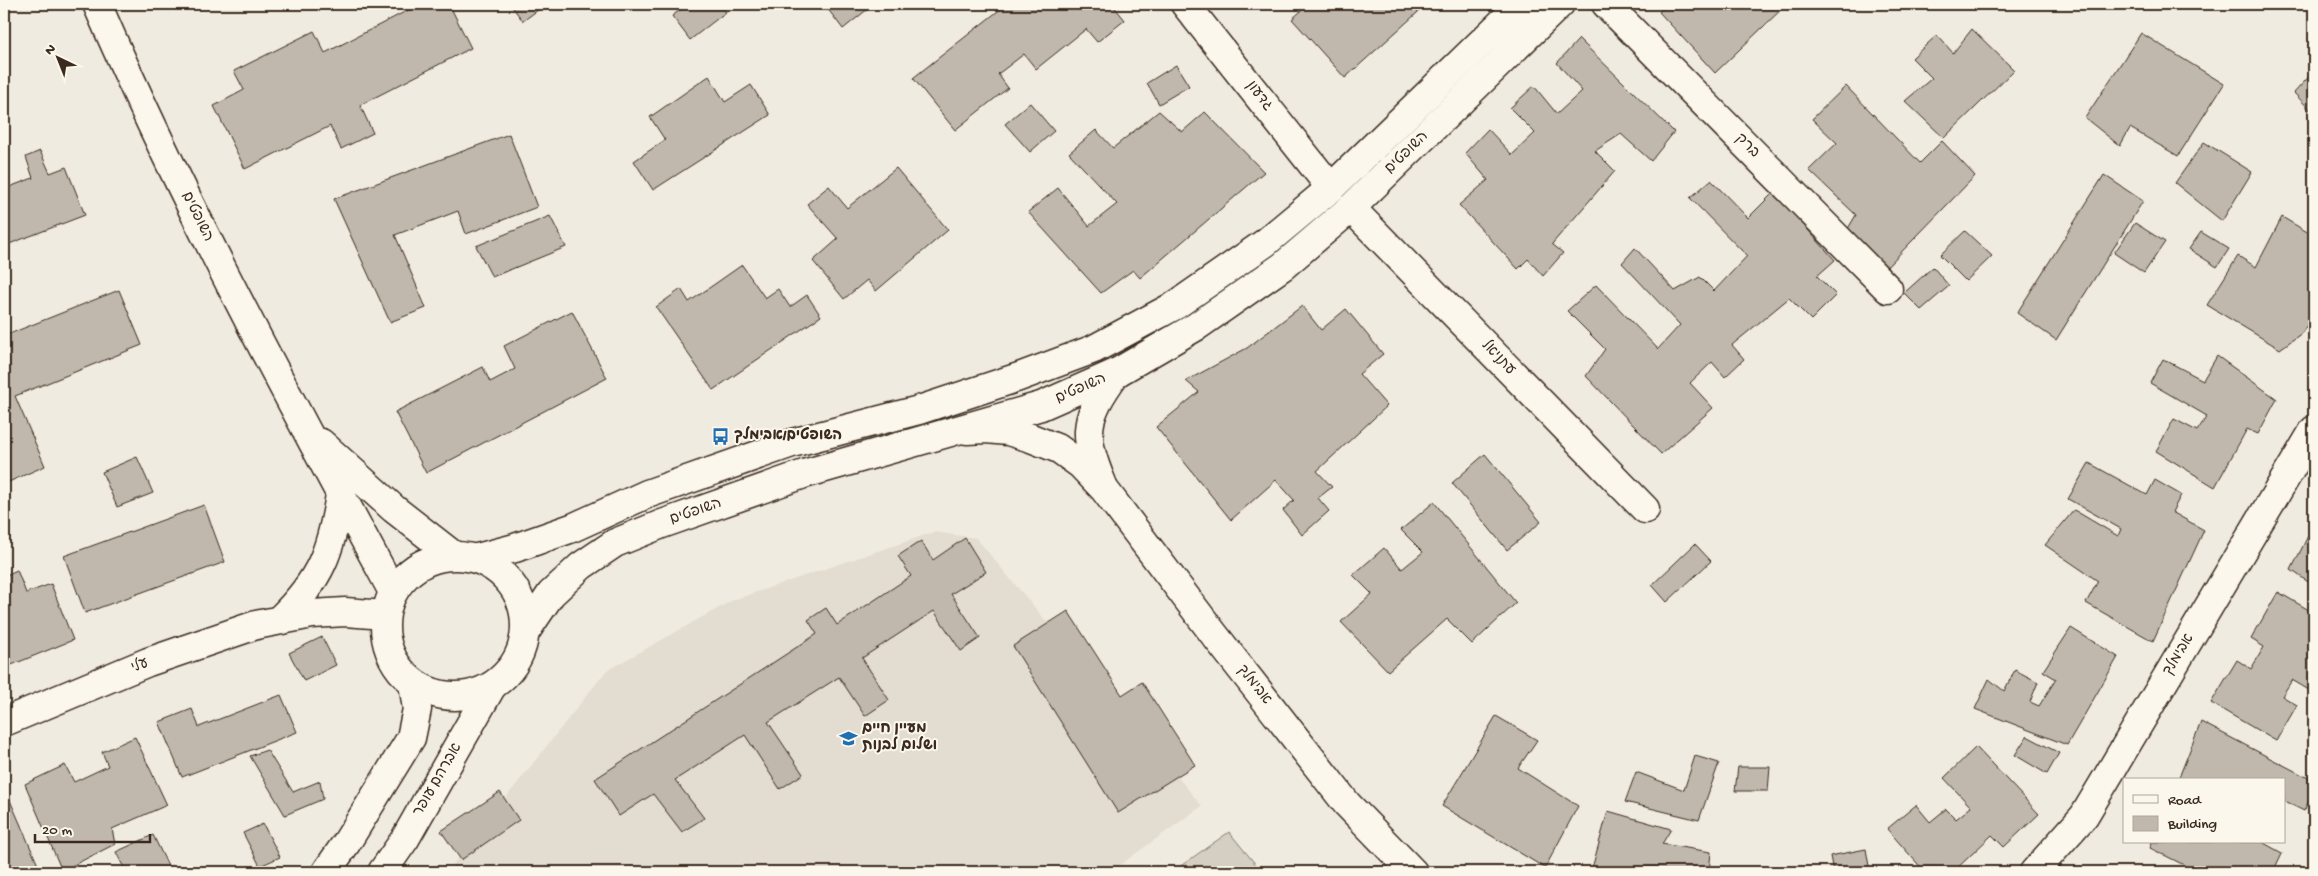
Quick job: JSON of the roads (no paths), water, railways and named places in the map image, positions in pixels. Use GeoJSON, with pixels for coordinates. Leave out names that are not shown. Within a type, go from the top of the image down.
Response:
{"type":"FeatureCollection","features":[{"type":"Feature","properties":{"kind":"street","name":"השופטים"},"geometry":{"type":"LineString","coordinates":[[97,4],[192,208],[303,427],[340,495],[389,603]]}},
{"type":"Feature","properties":{"kind":"street","name":"גדעון"},"geometry":{"type":"LineString","coordinates":[[1185,4],[1331,188]]}},
{"type":"Feature","properties":{"kind":"street","name":"השופטים"},"geometry":{"type":"LineString","coordinates":[[303,427],[394,509],[465,557],[515,548],[572,528],[647,494],[792,443],[919,410],[1019,377],[1094,349],[1176,305],[1265,242],[1331,188],[1521,4]]}},
{"type":"Feature","properties":{"kind":"street","name":"השופטים"},"geometry":{"type":"LineString","coordinates":[[526,631],[551,594],[581,566],[615,543],[662,524],[804,474],[1041,406],[1116,373],[1205,321],[1284,266],[1351,208],[1560,4]]}},
{"type":"Feature","properties":{"kind":"street","name":"ברק"},"geometry":{"type":"LineString","coordinates":[[1606,4],[1888,289]]}},
{"type":"Feature","properties":{"kind":"street","name":"עתניאל"},"geometry":{"type":"LineString","coordinates":[[1351,208],[1645,509]]}},
{"type":"Feature","properties":{"kind":"street","name":"אבימלך"},"geometry":{"type":"LineString","coordinates":[[1104,489],[1089,444],[1089,420],[1097,399],[1116,373]]}},
{"type":"Feature","properties":{"kind":"street","name":"אבימלך"},"geometry":{"type":"LineString","coordinates":[[959,431],[986,429],[1008,431],[1058,449],[1081,465],[1104,489],[1346,804],[1413,872]]}},
{"type":"Feature","properties":{"kind":"street","name":"אבימלך"},"geometry":{"type":"LineString","coordinates":[[2034,872],[2084,816],[2314,430]]}},
{"type":"Feature","properties":{"kind":"street","name":"עלי"},"geometry":{"type":"LineString","coordinates":[[280,619],[300,599],[316,576],[328,552],[340,495]]}},
{"type":"Feature","properties":{"kind":"street"},"geometry":{"type":"LineString","coordinates":[[465,557],[498,570],[515,588],[524,608],[526,631],[520,652],[509,672],[492,686],[473,694],[452,696],[431,693],[413,683],[399,670],[389,652],[385,634],[389,603],[408,574],[429,560],[465,557]]}},
{"type":"Feature","properties":{"kind":"street","name":"עלי"},"geometry":{"type":"LineString","coordinates":[[4,722],[148,662],[280,619],[389,603]]}},
{"type":"Feature","properties":{"kind":"street"},"geometry":{"type":"LineString","coordinates":[[326,872],[347,842],[411,738],[417,709],[413,683]]}},
{"type":"Feature","properties":{"kind":"street","name":"אברהם עופר"},"geometry":{"type":"LineString","coordinates":[[382,872],[405,839],[492,686]]}},
{"type":"Feature","properties":{"kind":"place","name":"השופטים/אבימלך"},"geometry":{"type":"Point","coordinates":[720,436]}},
{"type":"Feature","properties":{"kind":"place","name":"מעיין חיים ושלום לבנות"},"geometry":{"type":"Point","coordinates":[848,738]}}]}
